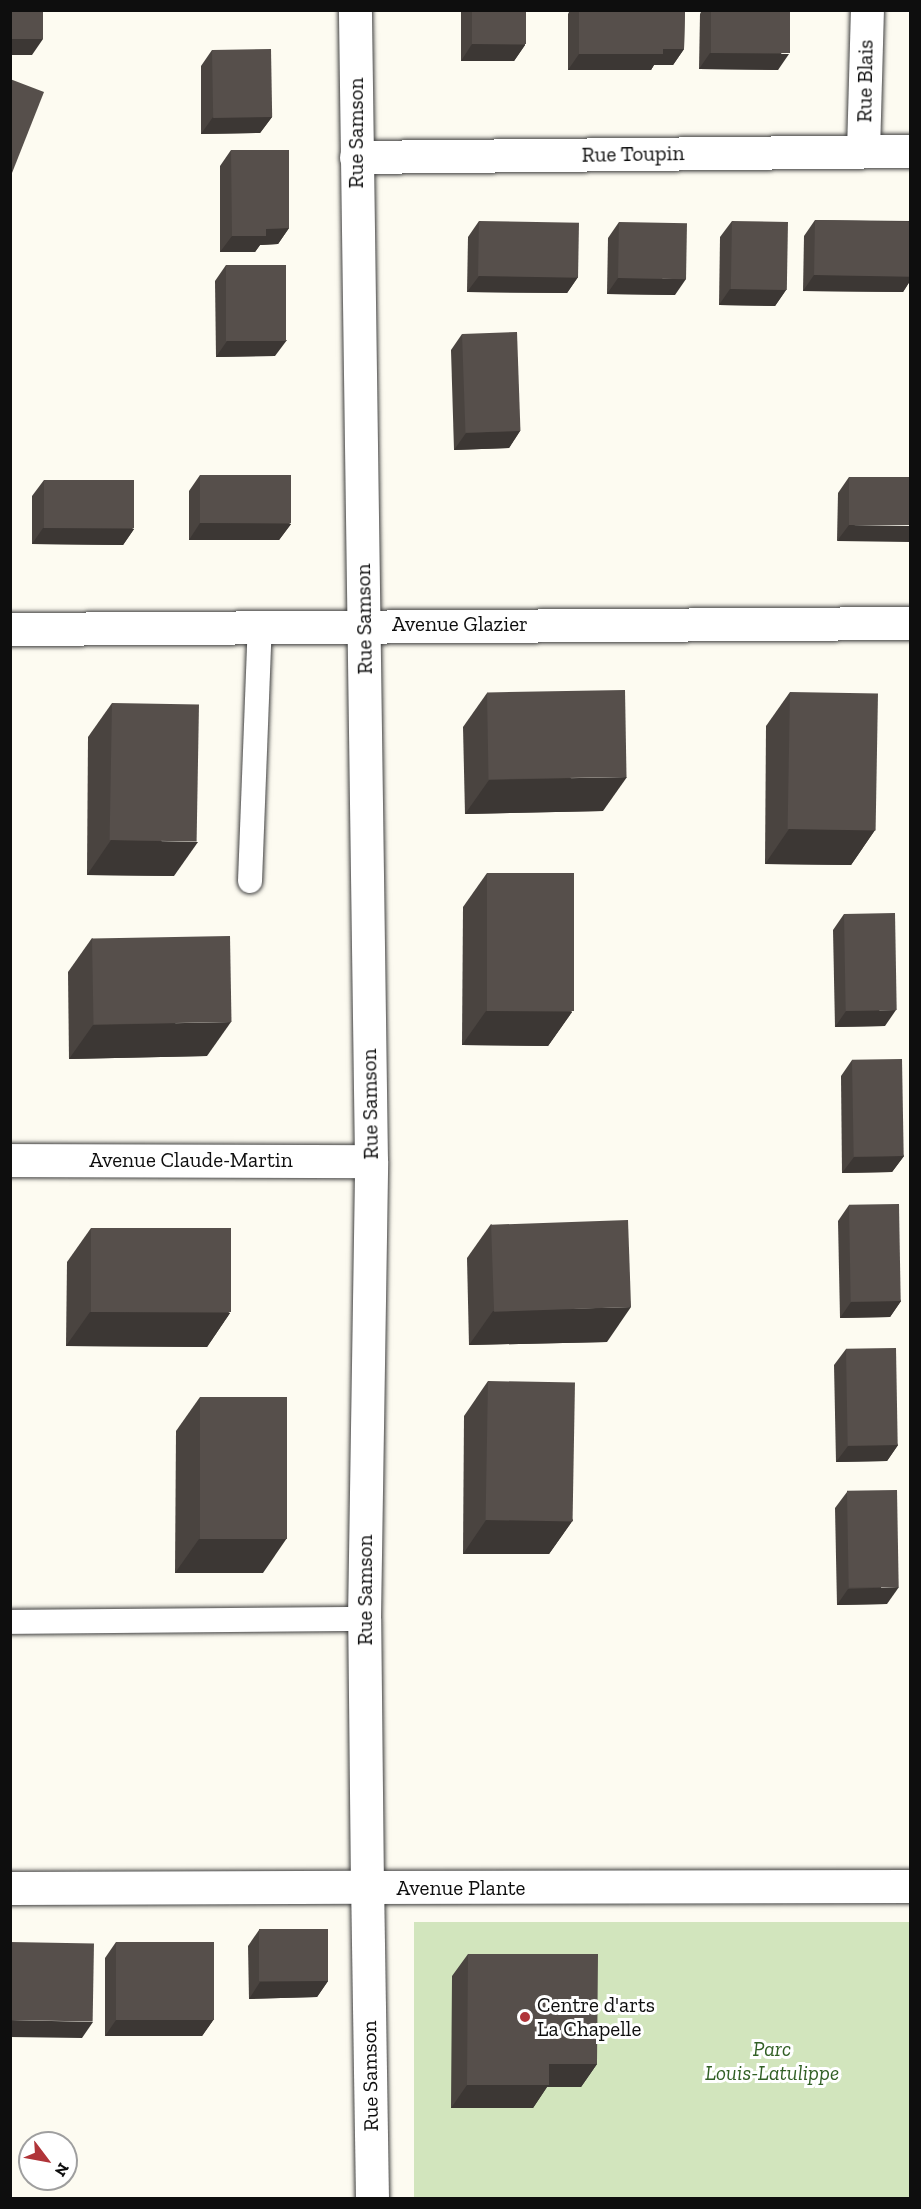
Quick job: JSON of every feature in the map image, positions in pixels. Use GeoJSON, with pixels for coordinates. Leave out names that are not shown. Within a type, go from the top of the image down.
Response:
{"type":"FeatureCollection","features":[{"type":"Feature","properties":{"kind":"street","name":"Rue Samson"},"geometry":{"type":"LineString","coordinates":[[355,10],[371,1161],[364,1619],[372,2199]]}},
{"type":"Feature","properties":{"kind":"street","name":"Rue Blais"},"geometry":{"type":"LineString","coordinates":[[863,151],[867,10]]}},
{"type":"Feature","properties":{"kind":"street","name":"Rue Toupin"},"geometry":{"type":"LineString","coordinates":[[356,157],[910,151]]}},
{"type":"Feature","properties":{"kind":"street","name":"Avenue Glazier"},"geometry":{"type":"LineString","coordinates":[[10,629],[364,624],[910,623]]}},
{"type":"Feature","properties":{"kind":"street","name":"Avenue Claude-Martin"},"geometry":{"type":"LineString","coordinates":[[10,1160],[371,1161]]}},
{"type":"Feature","properties":{"kind":"street","name":"Avenue Plante"},"geometry":{"type":"LineString","coordinates":[[10,1888],[910,1886]]}},
{"type":"Feature","properties":{"kind":"lane"},"geometry":{"type":"LineString","coordinates":[[250,881],[260,625]]}},
{"type":"Feature","properties":{"kind":"lane"},"geometry":{"type":"LineString","coordinates":[[10,1622],[364,1619]]}},
{"type":"Feature","properties":{"kind":"green space","name":"Parc Louis-Latulippe"},"geometry":{"type":"Polygon","coordinates":[[[414,1922],[910,1922],[910,2198],[414,2198],[414,1922]]]}},
{"type":"Feature","properties":{"kind":"building"},"geometry":{"type":"Polygon","coordinates":[[[10,10],[43,10],[43,39],[10,39],[10,10]]]}},
{"type":"Feature","properties":{"kind":"building"},"geometry":{"type":"Polygon","coordinates":[[[472,10],[526,10],[526,44],[472,44],[472,10]]]}},
{"type":"Feature","properties":{"kind":"building"},"geometry":{"type":"Polygon","coordinates":[[[579,10],[685,10],[684,49],[663,49],[663,54],[579,54],[579,10]]]}},
{"type":"Feature","properties":{"kind":"building"},"geometry":{"type":"Polygon","coordinates":[[[711,10],[790,10],[790,53],[711,53],[711,10]]]}},
{"type":"Feature","properties":{"kind":"building"},"geometry":{"type":"Polygon","coordinates":[[[271,49],[272,117],[213,118],[212,50],[271,49]]]}},
{"type":"Feature","properties":{"kind":"building"},"geometry":{"type":"Polygon","coordinates":[[[10,79],[44,92],[12,173],[10,172],[10,79]]]}},
{"type":"Feature","properties":{"kind":"building"},"geometry":{"type":"Polygon","coordinates":[[[231,150],[289,150],[289,228],[266,229],[266,236],[232,236],[231,150]]]}},
{"type":"Feature","properties":{"kind":"building"},"geometry":{"type":"Polygon","coordinates":[[[815,220],[910,222],[909,277],[814,275],[815,220]]]}},
{"type":"Feature","properties":{"kind":"building"},"geometry":{"type":"Polygon","coordinates":[[[479,221],[579,223],[578,278],[478,276],[479,221]]]}},
{"type":"Feature","properties":{"kind":"building"},"geometry":{"type":"Polygon","coordinates":[[[732,221],[788,222],[787,290],[731,289],[732,221]]]}},
{"type":"Feature","properties":{"kind":"building"},"geometry":{"type":"Polygon","coordinates":[[[619,222],[687,223],[686,279],[618,278],[619,222]]]}},
{"type":"Feature","properties":{"kind":"building"},"geometry":{"type":"Polygon","coordinates":[[[226,265],[286,265],[286,341],[226,341],[226,265]]]}},
{"type":"Feature","properties":{"kind":"building"},"geometry":{"type":"Polygon","coordinates":[[[517,332],[520,431],[465,433],[462,334],[517,332]]]}},
{"type":"Feature","properties":{"kind":"building"},"geometry":{"type":"Polygon","coordinates":[[[200,475],[291,475],[291,523],[200,523],[200,475]]]}},
{"type":"Feature","properties":{"kind":"building"},"geometry":{"type":"Polygon","coordinates":[[[849,477],[910,477],[910,525],[849,525],[849,477]]]}},
{"type":"Feature","properties":{"kind":"building"},"geometry":{"type":"Polygon","coordinates":[[[44,480],[134,480],[134,528],[44,528],[44,480]]]}},
{"type":"Feature","properties":{"kind":"building"},"geometry":{"type":"Polygon","coordinates":[[[625,690],[627,777],[489,779],[487,692],[625,690]]]}},
{"type":"Feature","properties":{"kind":"building"},"geometry":{"type":"Polygon","coordinates":[[[790,692],[878,694],[876,831],[788,829],[790,692]]]}},
{"type":"Feature","properties":{"kind":"building"},"geometry":{"type":"Polygon","coordinates":[[[112,703],[199,705],[197,841],[110,840],[112,703]]]}},
{"type":"Feature","properties":{"kind":"building"},"geometry":{"type":"Polygon","coordinates":[[[487,873],[574,873],[574,1011],[487,1011],[487,873]]]}},
{"type":"Feature","properties":{"kind":"building"},"geometry":{"type":"Polygon","coordinates":[[[895,913],[897,1010],[846,1011],[844,914],[895,913]]]}},
{"type":"Feature","properties":{"kind":"building"},"geometry":{"type":"Polygon","coordinates":[[[230,936],[232,1022],[94,1024],[92,938],[230,936]]]}},
{"type":"Feature","properties":{"kind":"building"},"geometry":{"type":"Polygon","coordinates":[[[902,1059],[904,1156],[854,1157],[852,1060],[902,1059]]]}},
{"type":"Feature","properties":{"kind":"building"},"geometry":{"type":"Polygon","coordinates":[[[899,1204],[901,1301],[851,1302],[849,1205],[899,1204]]]}},
{"type":"Feature","properties":{"kind":"building"},"geometry":{"type":"Polygon","coordinates":[[[628,1220],[631,1307],[494,1312],[491,1225],[628,1220]]]}},
{"type":"Feature","properties":{"kind":"building"},"geometry":{"type":"Polygon","coordinates":[[[91,1228],[231,1228],[231,1312],[91,1312],[91,1228]]]}},
{"type":"Feature","properties":{"kind":"building"},"geometry":{"type":"Polygon","coordinates":[[[896,1348],[898,1445],[848,1446],[846,1349],[896,1348]]]}},
{"type":"Feature","properties":{"kind":"building"},"geometry":{"type":"Polygon","coordinates":[[[488,1381],[575,1383],[573,1521],[486,1520],[488,1381]]]}},
{"type":"Feature","properties":{"kind":"building"},"geometry":{"type":"Polygon","coordinates":[[[200,1397],[287,1397],[287,1539],[200,1539],[200,1397]]]}},
{"type":"Feature","properties":{"kind":"building"},"geometry":{"type":"Polygon","coordinates":[[[897,1490],[899,1587],[849,1588],[847,1491],[897,1490]]]}},
{"type":"Feature","properties":{"kind":"building"},"geometry":{"type":"Polygon","coordinates":[[[259,1929],[328,1929],[328,1981],[259,1981],[259,1929]]]}},
{"type":"Feature","properties":{"kind":"building"},"geometry":{"type":"Polygon","coordinates":[[[10,1942],[94,1943],[93,2021],[10,2020],[10,1942]]]}},
{"type":"Feature","properties":{"kind":"building"},"geometry":{"type":"Polygon","coordinates":[[[116,1942],[214,1942],[214,2020],[116,2020],[116,1942]]]}},
{"type":"Feature","properties":{"kind":"building"},"geometry":{"type":"Polygon","coordinates":[[[468,1954],[598,1954],[597,2064],[549,2064],[549,2085],[467,2085],[468,1954]]]}},
{"type":"Feature","properties":{"kind":"place","name":"Centre d'arts La Chapelle"},"geometry":{"type":"Point","coordinates":[525,2017]}}]}
